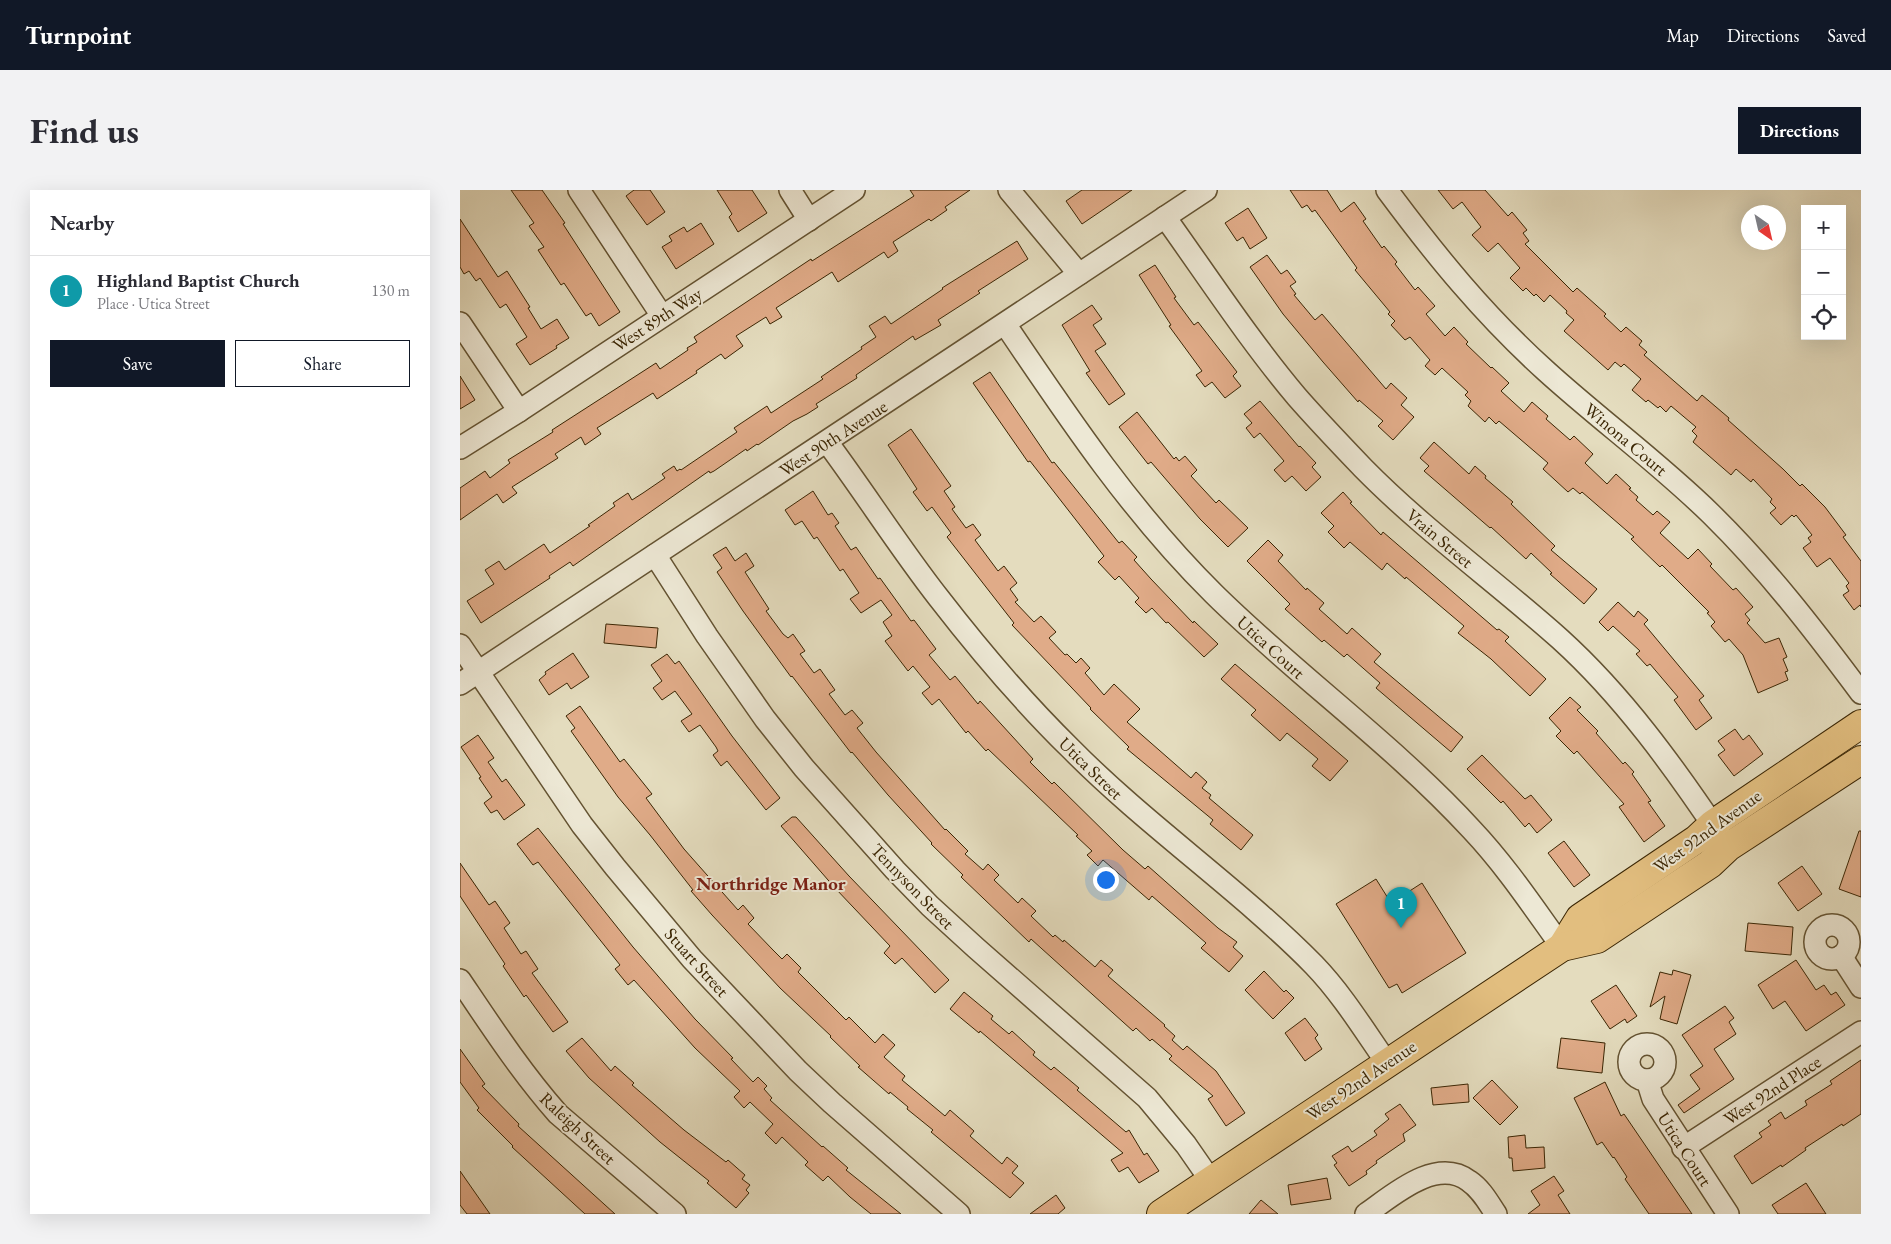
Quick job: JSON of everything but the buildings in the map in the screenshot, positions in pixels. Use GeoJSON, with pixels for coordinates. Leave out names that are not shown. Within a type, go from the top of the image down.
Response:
{"type":"FeatureCollection","features":[{"type":"Feature","properties":{"kind":"main road","name":"West 92nd Avenue"},"geometry":{"type":"LineString","coordinates":[[1562,947],[1580,918],[1697,839],[1713,824],[1861,724]]}},
{"type":"Feature","properties":{"kind":"main road","name":"West 92nd Avenue"},"geometry":{"type":"LineString","coordinates":[[1161,1214],[1562,947],[1597,939],[1710,864],[1728,847],[1861,760]]}},
{"type":"Feature","properties":{"kind":"street"},"geometry":{"type":"LineString","coordinates":[[579,190],[662,316]]}},
{"type":"Feature","properties":{"kind":"street"},"geometry":{"type":"LineString","coordinates":[[790,190],[809,220]]}},
{"type":"Feature","properties":{"kind":"street","name":"West 89th Way"},"geometry":{"type":"LineString","coordinates":[[460,448],[854,190]]}},
{"type":"Feature","properties":{"kind":"street"},"geometry":{"type":"LineString","coordinates":[[1009,190],[1079,274]]}},
{"type":"Feature","properties":{"kind":"street","name":"West 90th Avenue"},"geometry":{"type":"LineString","coordinates":[[460,684],[1206,190]]}},
{"type":"Feature","properties":{"kind":"street","name":"Winona Court"},"geometry":{"type":"LineString","coordinates":[[1387,190],[1433,253],[1462,287],[1511,338],[1546,371],[1678,483],[1752,555],[1806,620],[1861,693]]}},
{"type":"Feature","properties":{"kind":"street","name":"Vrain Street"},"geometry":{"type":"LineString","coordinates":[[1165,217],[1239,321],[1298,397],[1363,468],[1398,502],[1560,640],[1596,674],[1630,712],[1688,787],[1728,847]]}},
{"type":"Feature","properties":{"kind":"street"},"geometry":{"type":"LineString","coordinates":[[460,323],[519,411]]}},
{"type":"Feature","properties":{"kind":"street","name":"Utica Court"},"geometry":{"type":"LineString","coordinates":[[1005,324],[1104,468],[1185,564],[1246,626],[1412,770],[1466,822],[1513,878],[1562,947]]}},
{"type":"Feature","properties":{"kind":"street","name":"Utica Street"},"geometry":{"type":"LineString","coordinates":[[828,442],[938,597],[1030,707],[1072,751],[1119,795],[1315,966],[1334,987],[1388,1063]]}},
{"type":"Feature","properties":{"kind":"street","name":"Tennyson Street"},"geometry":{"type":"LineString","coordinates":[[655,555],[707,636],[765,719],[804,768],[895,870],[930,906],[1147,1098],[1186,1145],[1211,1181]]}},
{"type":"Feature","properties":{"kind":"street","name":"Stuart Street"},"geometry":{"type":"LineString","coordinates":[[460,645],[582,825],[692,958],[805,1077],[959,1214]]}},
{"type":"Feature","properties":{"kind":"street"},"geometry":{"type":"LineString","coordinates":[[1841,956],[1861,987]]}},
{"type":"Feature","properties":{"kind":"street","name":"Raleigh Street"},"geometry":{"type":"LineString","coordinates":[[460,980],[504,1046],[558,1114],[675,1214]]}},
{"type":"Feature","properties":{"kind":"street","name":"West 92nd Place"},"geometry":{"type":"LineString","coordinates":[[1683,1148],[1861,1032]]}},
{"type":"Feature","properties":{"kind":"street","name":"Utica Court"},"geometry":{"type":"LineString","coordinates":[[1647,1080],[1653,1099],[1683,1148],[1728,1214]]}},
{"type":"Feature","properties":{"kind":"street"},"geometry":{"type":"LineString","coordinates":[[1366,1214],[1420,1178],[1438,1173],[1449,1173],[1469,1180],[1484,1196],[1496,1214]]}},
{"type":"Feature","properties":{"kind":"place","name":"Highland Baptist Church"},"geometry":{"type":"Point","coordinates":[1401,928]}},
{"type":"Feature","properties":{"kind":"district","name":"Northridge Manor"},"geometry":{"type":"Point","coordinates":[771,883]}}]}
